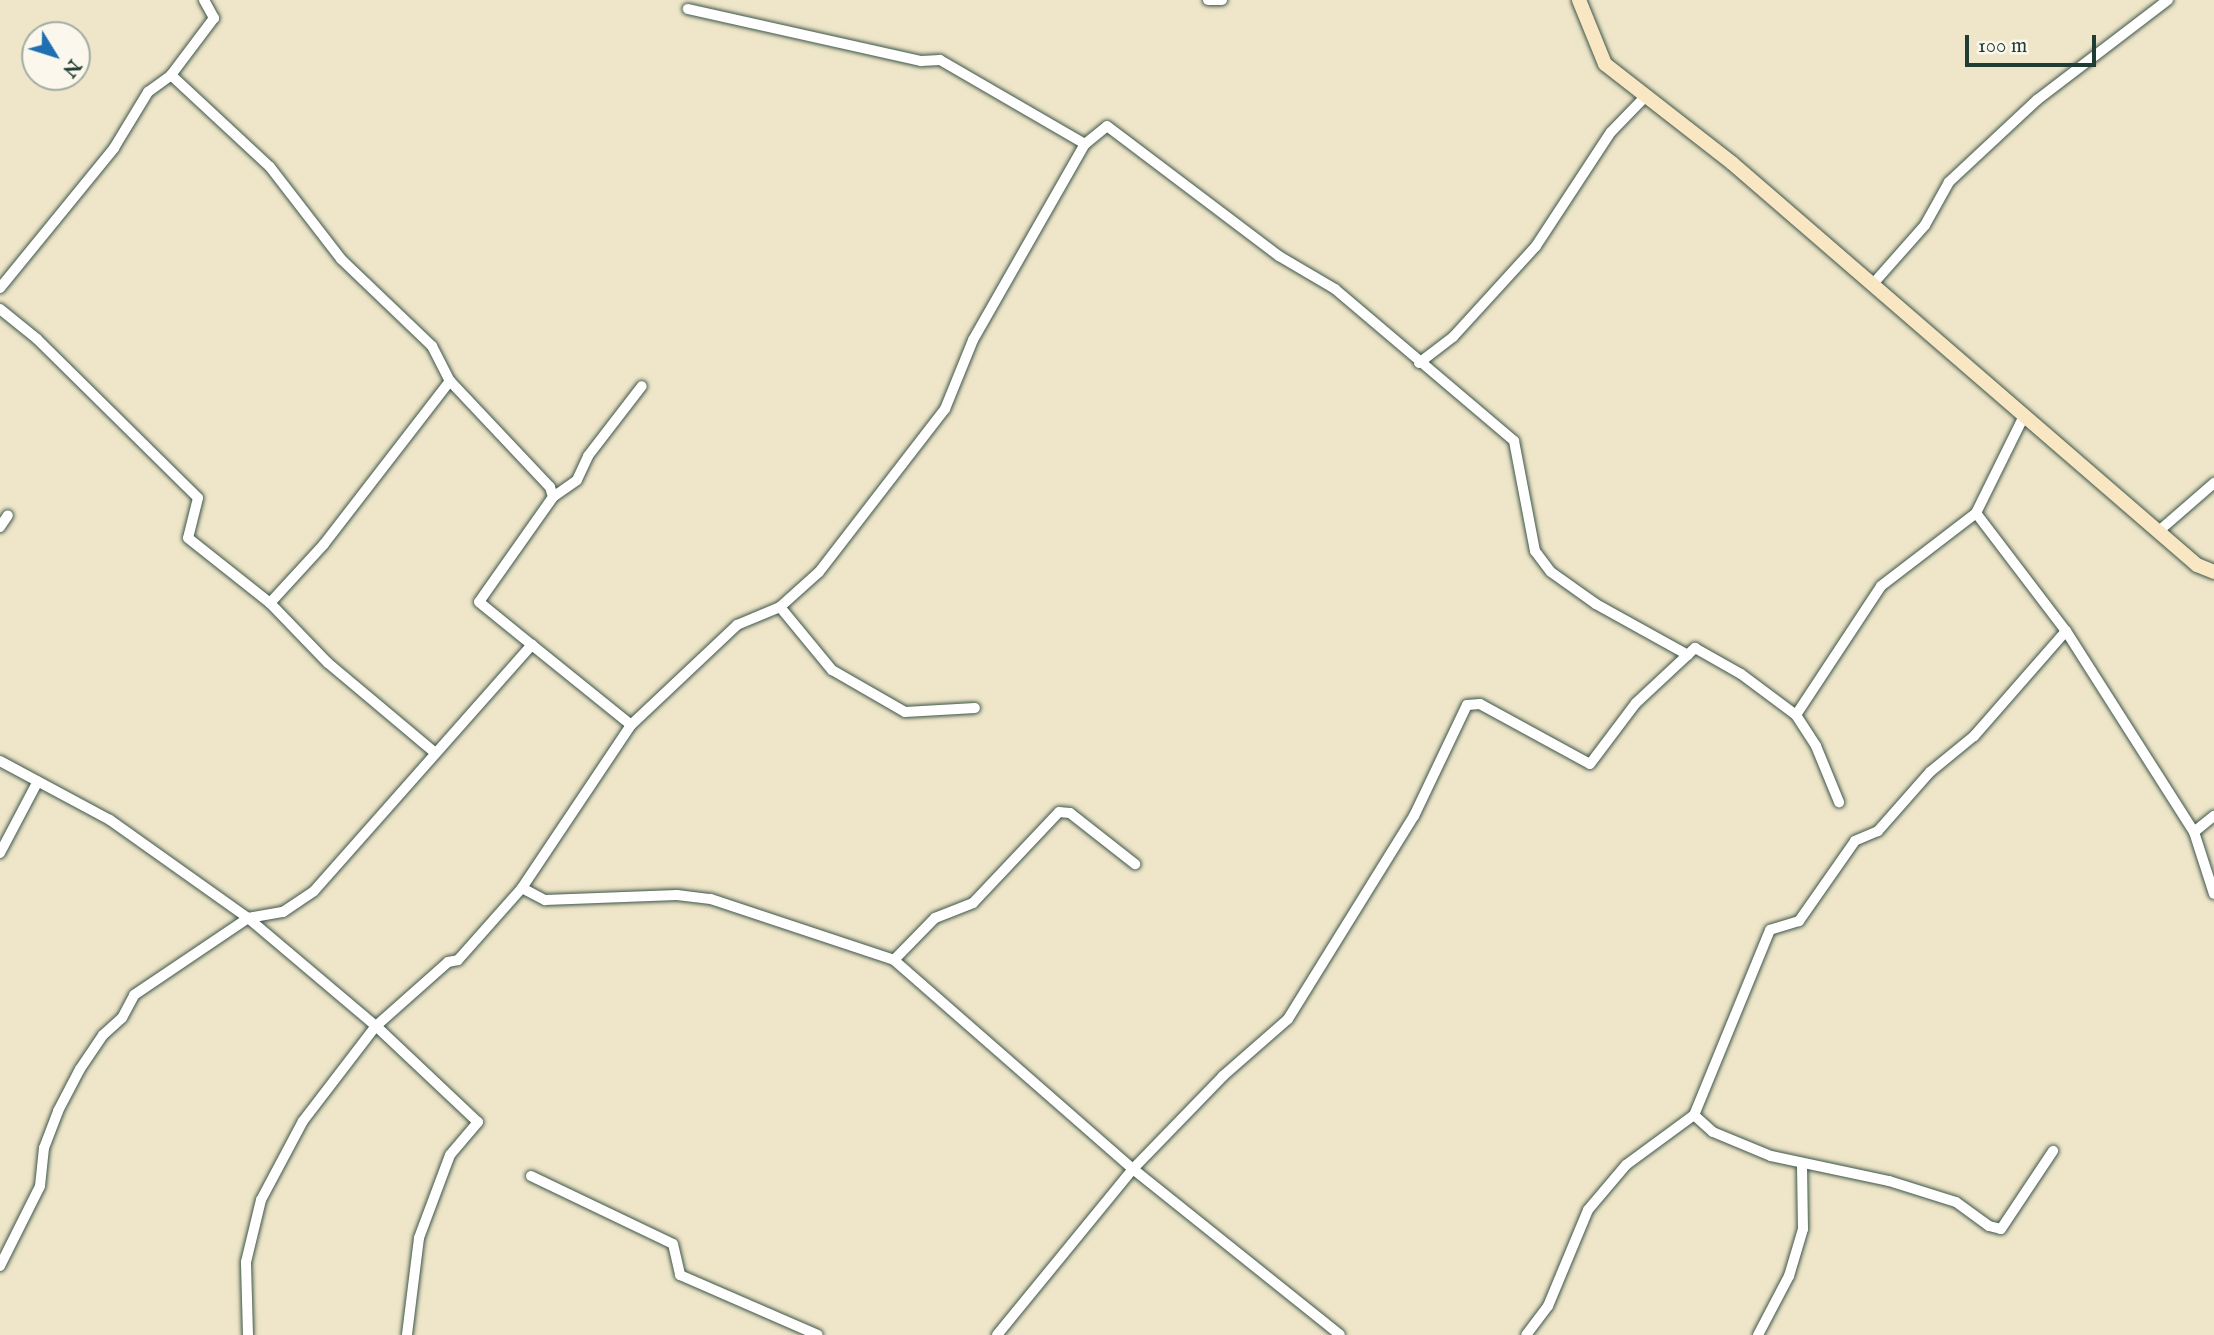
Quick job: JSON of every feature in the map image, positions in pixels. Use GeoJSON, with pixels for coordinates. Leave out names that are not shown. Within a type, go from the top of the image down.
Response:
{"type":"FeatureCollection","features":[{"type":"Feature","properties":{"kind":"street"},"geometry":{"type":"LineString","coordinates":[[0,288],[114,148],[148,92],[171,75],[214,18],[204,0]]}},
{"type":"Feature","properties":{"kind":"street"},"geometry":{"type":"LineString","coordinates":[[1208,0],[1222,0]]}},
{"type":"Feature","properties":{"kind":"street"},"geometry":{"type":"LineString","coordinates":[[1579,0],[1605,64],[1644,98],[1732,163],[2160,530],[2197,565],[2214,572]]}},
{"type":"Feature","properties":{"kind":"street"},"geometry":{"type":"LineString","coordinates":[[1872,285],[1925,225],[1949,182],[2037,100],[2168,0]]}},
{"type":"Feature","properties":{"kind":"street"},"geometry":{"type":"LineString","coordinates":[[688,9],[921,61],[940,60],[1085,144]]}},
{"type":"Feature","properties":{"kind":"street"},"geometry":{"type":"LineString","coordinates":[[171,75],[270,167],[341,259],[432,346],[450,381],[533,467],[553,497]]}},
{"type":"Feature","properties":{"kind":"street"},"geometry":{"type":"LineString","coordinates":[[1419,363],[1453,337],[1536,246],[1611,132],[1644,98]]}},
{"type":"Feature","properties":{"kind":"street"},"geometry":{"type":"LineString","coordinates":[[248,1335],[246,1262],[261,1199],[303,1121],[376,1026],[448,962],[457,960],[522,888],[631,725],[737,625],[780,607],[819,572],[945,409],[973,341],[1085,144],[1107,126],[1279,256],[1335,289],[1514,441],[1535,551],[1550,572],[1596,604],[1688,655]]}},
{"type":"Feature","properties":{"kind":"street"},"geometry":{"type":"LineString","coordinates":[[0,309],[37,338],[198,498],[188,538],[270,603],[328,663],[434,752]]}},
{"type":"Feature","properties":{"kind":"street"},"geometry":{"type":"LineString","coordinates":[[270,603],[324,544],[450,381]]}},
{"type":"Feature","properties":{"kind":"street"},"geometry":{"type":"LineString","coordinates":[[631,725],[479,602],[553,497],[577,480],[588,456],[642,386]]}},
{"type":"Feature","properties":{"kind":"street"},"geometry":{"type":"LineString","coordinates":[[1796,715],[1881,586],[1976,513],[2024,416]]}},
{"type":"Feature","properties":{"kind":"street"},"geometry":{"type":"LineString","coordinates":[[2160,530],[2214,483]]}},
{"type":"Feature","properties":{"kind":"street"},"geometry":{"type":"LineString","coordinates":[[1976,513],[2066,631],[2194,832],[2214,894]]}},
{"type":"Feature","properties":{"kind":"street"},"geometry":{"type":"LineString","coordinates":[[0,527],[8,515]]}},
{"type":"Feature","properties":{"kind":"street"},"geometry":{"type":"LineString","coordinates":[[780,607],[832,670],[905,712],[975,708]]}},
{"type":"Feature","properties":{"kind":"street"},"geometry":{"type":"LineString","coordinates":[[1526,1335],[1548,1306],[1588,1210],[1626,1165],[1694,1115],[1770,930],[1798,920],[1856,841],[1878,831],[1930,772],[1974,736],[2066,631]]}},
{"type":"Feature","properties":{"kind":"street"},"geometry":{"type":"LineString","coordinates":[[0,1266],[40,1186],[44,1148],[58,1111],[103,1035],[122,1018],[134,995],[248,918],[282,912],[314,891],[434,752],[475,713],[532,645]]}},
{"type":"Feature","properties":{"kind":"street"},"geometry":{"type":"LineString","coordinates":[[997,1335],[1133,1169],[1223,1076],[1288,1019],[1414,816],[1467,705],[1480,704],[1590,764],[1636,703],[1695,648],[1741,674],[1796,715],[1816,746],[1839,802]]}},
{"type":"Feature","properties":{"kind":"street"},"geometry":{"type":"LineString","coordinates":[[0,761],[110,820],[248,918],[376,1026],[478,1122],[450,1155],[419,1238],[407,1335]]}},
{"type":"Feature","properties":{"kind":"street"},"geometry":{"type":"LineString","coordinates":[[0,853],[38,781]]}},
{"type":"Feature","properties":{"kind":"street"},"geometry":{"type":"LineString","coordinates":[[894,960],[935,918],[973,903],[1059,812],[1070,813],[1135,864]]}},
{"type":"Feature","properties":{"kind":"street"},"geometry":{"type":"LineString","coordinates":[[2194,832],[2214,816]]}},
{"type":"Feature","properties":{"kind":"street"},"geometry":{"type":"LineString","coordinates":[[522,888],[545,900],[677,895],[711,899],[894,960],[1133,1169],[1339,1335]]}},
{"type":"Feature","properties":{"kind":"street"},"geometry":{"type":"LineString","coordinates":[[1694,1115],[1713,1132],[1802,1164],[1888,1181],[1956,1202],[1989,1226],[2001,1229],[2053,1150]]}},
{"type":"Feature","properties":{"kind":"street"},"geometry":{"type":"LineString","coordinates":[[1758,1335],[1789,1276],[1802,1229],[1802,1164]]}},
{"type":"Feature","properties":{"kind":"street"},"geometry":{"type":"LineString","coordinates":[[531,1176],[673,1244],[680,1275],[818,1335]]}}]}
